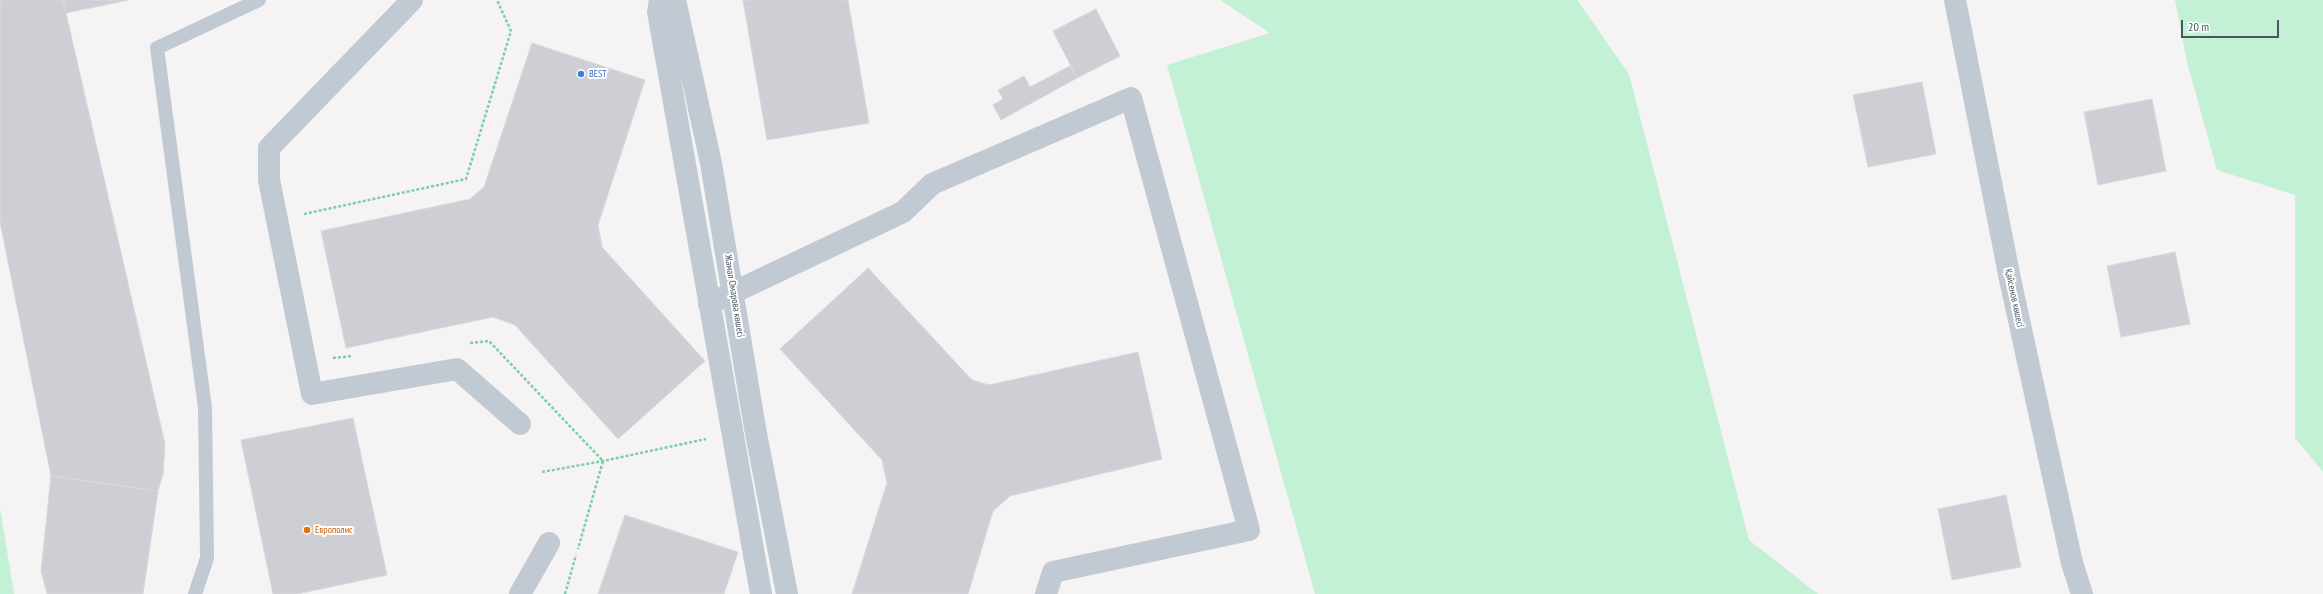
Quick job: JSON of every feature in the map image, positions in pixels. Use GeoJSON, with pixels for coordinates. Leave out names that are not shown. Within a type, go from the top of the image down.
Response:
{"type":"FeatureCollection","features":[{"type":"Feature","properties":{"kind":"street"},"geometry":{"type":"LineString","coordinates":[[412,0],[269,148],[269,180],[312,394],[457,369],[520,424]]}},
{"type":"Feature","properties":{"kind":"street"},"geometry":{"type":"LineString","coordinates":[[660,0],[658,12],[731,433],[761,594]]}},
{"type":"Feature","properties":{"kind":"street","name":"Жамал Омарова көшесі"},"geometry":{"type":"LineString","coordinates":[[675,0],[711,163],[734,293],[755,428],[787,594]]}},
{"type":"Feature","properties":{"kind":"street","name":"Қайсенов көшесі"},"geometry":{"type":"LineString","coordinates":[[1954,0],[2012,287],[2072,563],[2082,594]]}},
{"type":"Feature","properties":{"kind":"street"},"geometry":{"type":"LineString","coordinates":[[709,304],[903,212],[932,184],[1131,98],[1249,530],[1052,572],[1046,594]]}},
{"type":"Feature","properties":{"kind":"street"},"geometry":{"type":"LineString","coordinates":[[520,594],[549,543]]}},
{"type":"Feature","properties":{"kind":"lane"},"geometry":{"type":"LineString","coordinates":[[195,594],[207,558],[205,408],[158,48],[259,0]]}},
{"type":"Feature","properties":{"kind":"path"},"geometry":{"type":"LineString","coordinates":[[305,221],[304,213],[466,179],[511,31],[497,0]]}},
{"type":"Feature","properties":{"kind":"path"},"geometry":{"type":"LineString","coordinates":[[466,344],[490,341],[603,461]]}},
{"type":"Feature","properties":{"kind":"path"},"geometry":{"type":"LineString","coordinates":[[325,359],[356,356]]}},
{"type":"Feature","properties":{"kind":"path"},"geometry":{"type":"LineString","coordinates":[[542,472],[603,461],[731,433]]}},
{"type":"Feature","properties":{"kind":"path"},"geometry":{"type":"LineString","coordinates":[[565,594],[603,461]]}},
{"type":"Feature","properties":{"kind":"green space"},"geometry":{"type":"Polygon","coordinates":[[[1220,0],[1577,0],[1629,74],[1749,540],[1818,594],[1315,594],[1167,65],[1270,33],[1220,0]]]}},
{"type":"Feature","properties":{"kind":"green space"},"geometry":{"type":"Polygon","coordinates":[[[2175,0],[2323,0],[2323,472],[2295,438],[2295,195],[2217,170],[2187,62],[2175,0]]]}},
{"type":"Feature","properties":{"kind":"green space"},"geometry":{"type":"Polygon","coordinates":[[[0,508],[14,594],[0,594],[0,508]]]}},
{"type":"Feature","properties":{"kind":"building"},"geometry":{"type":"Polygon","coordinates":[[[0,0],[63,0],[165,444],[163,474],[158,491],[51,476],[0,222],[0,0]]]}},
{"type":"Feature","properties":{"kind":"building"},"geometry":{"type":"Polygon","coordinates":[[[63,0],[129,0],[66,13],[63,0]]]}},
{"type":"Feature","properties":{"kind":"building"},"geometry":{"type":"Polygon","coordinates":[[[743,0],[848,0],[869,123],[767,140],[743,0]]]}},
{"type":"Feature","properties":{"kind":"building"},"geometry":{"type":"Polygon","coordinates":[[[1096,9],[1120,56],[1077,78],[1053,31],[1096,9]]]}},
{"type":"Feature","properties":{"kind":"building"},"geometry":{"type":"Polygon","coordinates":[[[532,43],[645,80],[598,225],[602,247],[705,361],[618,439],[515,325],[493,317],[346,348],[321,231],[470,199],[484,187],[532,43]]]}},
{"type":"Feature","properties":{"kind":"building"},"geometry":{"type":"Polygon","coordinates":[[[1070,66],[1077,78],[1001,120],[993,105],[1003,99],[998,90],[1024,76],[1030,87],[1070,66]]]}},
{"type":"Feature","properties":{"kind":"building"},"geometry":{"type":"Polygon","coordinates":[[[1922,82],[1936,154],[1868,167],[1853,95],[1922,82]]]}},
{"type":"Feature","properties":{"kind":"building"},"geometry":{"type":"Polygon","coordinates":[[[2152,99],[2166,171],[2098,185],[2084,112],[2152,99]]]}},
{"type":"Feature","properties":{"kind":"building"},"geometry":{"type":"Polygon","coordinates":[[[2175,252],[2190,324],[2121,337],[2107,266],[2175,252]]]}},
{"type":"Feature","properties":{"kind":"building"},"geometry":{"type":"Polygon","coordinates":[[[868,268],[972,380],[989,385],[1138,352],[1162,459],[1010,496],[993,511],[968,594],[852,594],[887,483],[882,460],[780,349],[868,268]]]}},
{"type":"Feature","properties":{"kind":"building"},"geometry":{"type":"Polygon","coordinates":[[[353,418],[387,575],[297,594],[273,594],[241,440],[353,418]]]}},
{"type":"Feature","properties":{"kind":"building"},"geometry":{"type":"Polygon","coordinates":[[[51,476],[158,491],[143,594],[47,594],[41,571],[51,476]]]}},
{"type":"Feature","properties":{"kind":"building"},"geometry":{"type":"Polygon","coordinates":[[[2006,495],[2021,567],[1952,580],[1938,509],[2006,495]]]}},
{"type":"Feature","properties":{"kind":"building"},"geometry":{"type":"Polygon","coordinates":[[[625,515],[738,552],[724,594],[598,594],[625,515]]]}},
{"type":"Feature","properties":{"kind":"place","name":"BEST"},"geometry":{"type":"Point","coordinates":[581,74]}},
{"type":"Feature","properties":{"kind":"place","name":"Европолис"},"geometry":{"type":"Point","coordinates":[307,530]}}]}
